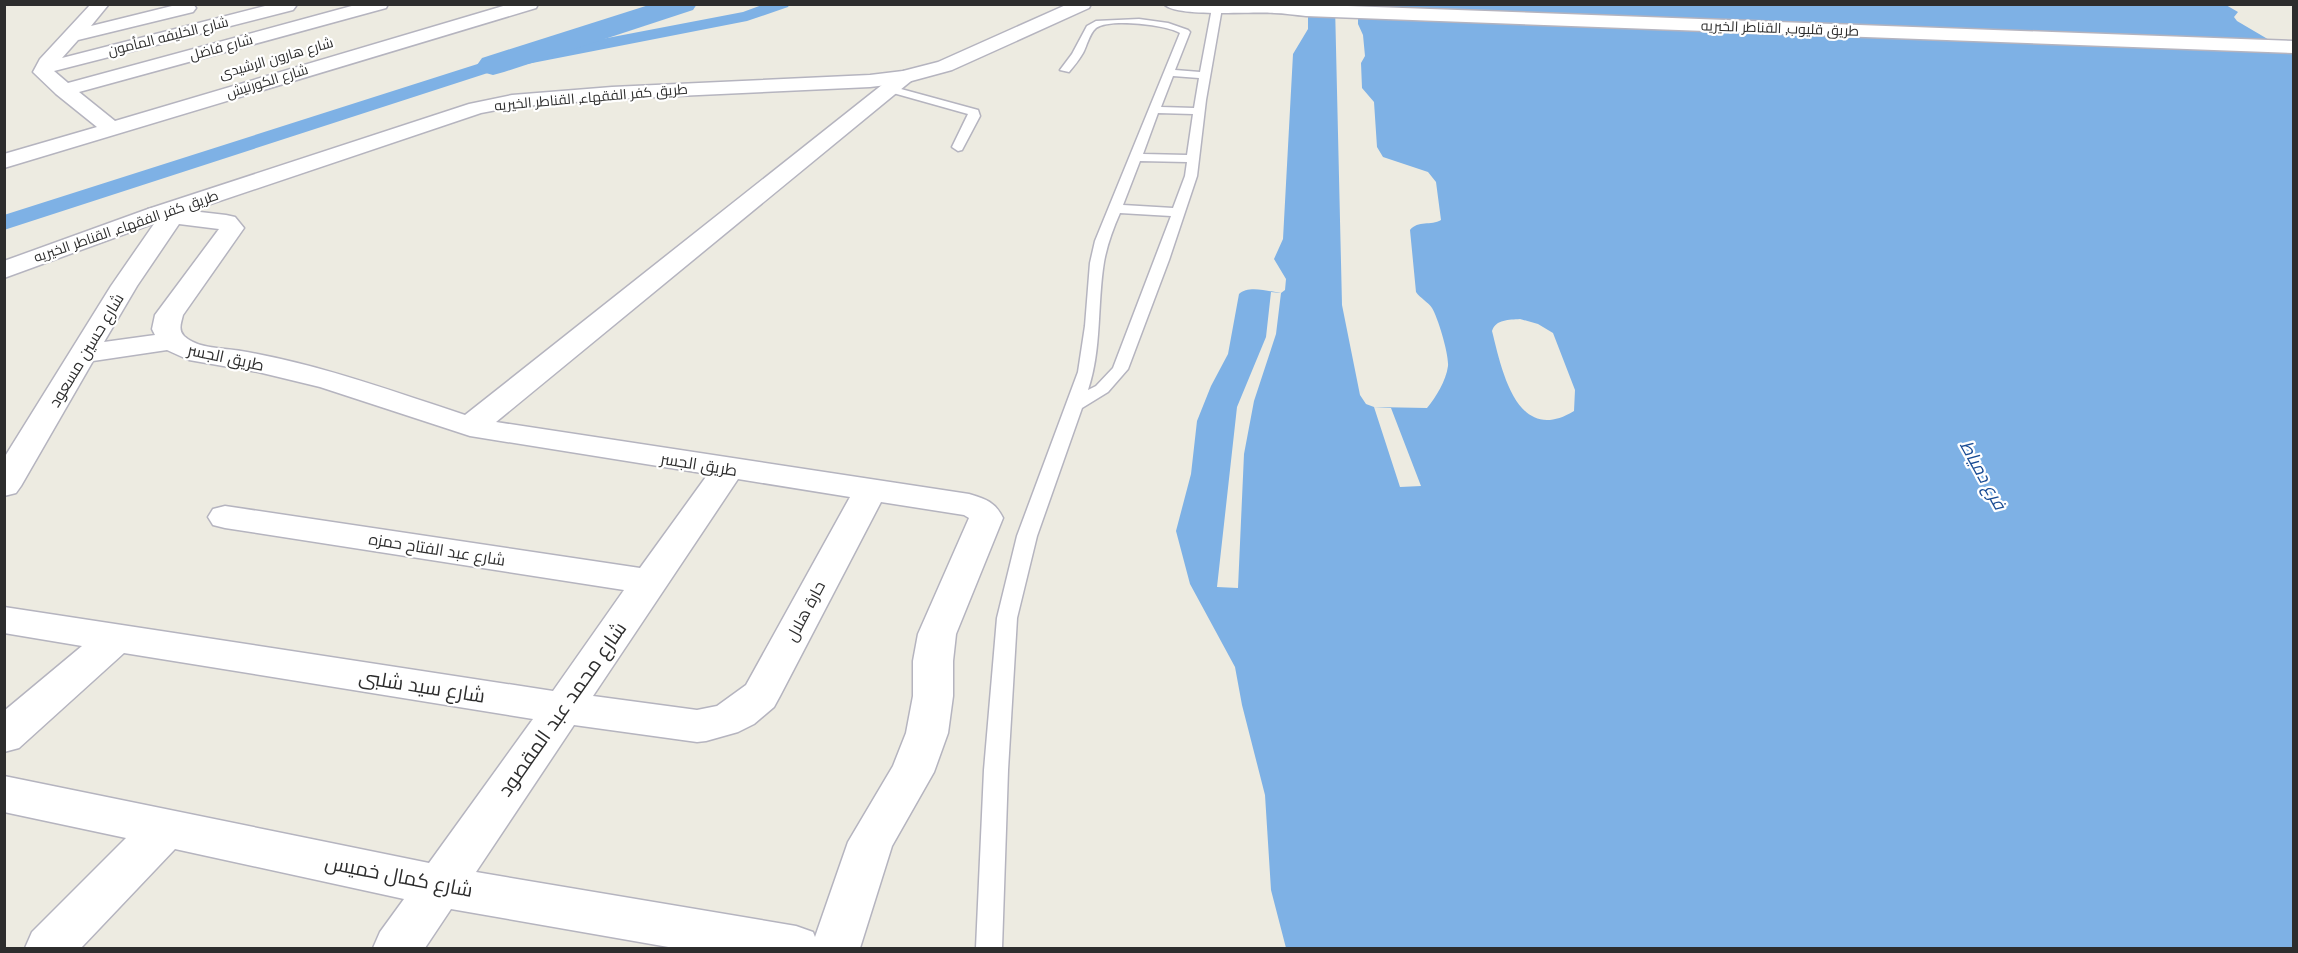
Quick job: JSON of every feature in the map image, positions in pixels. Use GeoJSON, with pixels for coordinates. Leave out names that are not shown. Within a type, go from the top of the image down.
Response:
{"type":"FeatureCollection","features":[{"type":"Feature","properties":{"kind":"street"},"geometry":{"type":"LineString","coordinates":[[101,4],[44,68],[46,76],[111,128]]}},
{"type":"Feature","properties":{"kind":"street"},"geometry":{"type":"LineString","coordinates":[[71,36],[203,4]]}},
{"type":"Feature","properties":{"kind":"street"},"geometry":{"type":"LineString","coordinates":[[213,4],[345,58]]}},
{"type":"Feature","properties":{"kind":"street","name":"شارع الخليفه المأمون"},"geometry":{"type":"LineString","coordinates":[[44,68],[292,4]]}},
{"type":"Feature","properties":{"kind":"street","name":"شارع فاضل"},"geometry":{"type":"LineString","coordinates":[[63,90],[380,4]]}},
{"type":"Feature","properties":{"kind":"street","name":"طريق كفر الفقهاء, القناطر الخيريه"},"geometry":{"type":"LineString","coordinates":[[4,270],[476,108],[512,101],[612,93],[859,82],[897,83],[945,66],[1083,4]]}},
{"type":"Feature","properties":{"kind":"street","name":"طريق قليوب, القناطر الخيريه"},"geometry":{"type":"LineString","coordinates":[[1239,4],[1266,9]]}},
{"type":"Feature","properties":{"kind":"street","name":"شارع الكورنيش"},"geometry":{"type":"LineString","coordinates":[[4,161],[530,5]]}},
{"type":"Feature","properties":{"kind":"street","name":"طريق قليوب, القناطر الخيريه"},"geometry":{"type":"LineString","coordinates":[[1182,5],[2294,47]]}},
{"type":"Feature","properties":{"kind":"street"},"geometry":{"type":"LineString","coordinates":[[470,428],[897,83]]}},
{"type":"Feature","properties":{"kind":"street"},"geometry":{"type":"LineString","coordinates":[[90,111],[113,105]]}},
{"type":"Feature","properties":{"kind":"street","name":"طريق الجسر"},"geometry":{"type":"LineString","coordinates":[[165,215],[226,222],[232,228],[169,315],[166,329],[172,341],[189,351],[259,363],[331,381],[470,428],[976,507],[985,514],[986,518],[937,634],[933,661],[933,696],[927,733],[912,772],[871,842],[836,948]]}},
{"type":"Feature","properties":{"kind":"street","name":"شارع حسين مسعود"},"geometry":{"type":"LineString","coordinates":[[4,486],[165,215]]}},
{"type":"Feature","properties":{"kind":"street"},"geometry":{"type":"LineString","coordinates":[[83,354],[172,341]]}},
{"type":"Feature","properties":{"kind":"street","name":"شارع محمد عبد المقصود"},"geometry":{"type":"LineString","coordinates":[[397,948],[728,469]]}},
{"type":"Feature","properties":{"kind":"street","name":"حارة هلال"},"geometry":{"type":"LineString","coordinates":[[728,720],[748,709],[760,696],[870,491]]}},
{"type":"Feature","properties":{"kind":"street","name":"شارع عبد الفتاح حمزه"},"geometry":{"type":"LineString","coordinates":[[225,517],[650,582]]}},
{"type":"Feature","properties":{"kind":"street"},"geometry":{"type":"LineString","coordinates":[[4,620],[116,638]]}},
{"type":"Feature","properties":{"kind":"street"},"geometry":{"type":"LineString","coordinates":[[4,736],[116,638]]}},
{"type":"Feature","properties":{"kind":"street","name":"شارع سيد شلبى"},"geometry":{"type":"LineString","coordinates":[[116,638],[563,708],[697,726],[728,720]]}},
{"type":"Feature","properties":{"kind":"street","name":"شارع كمال خميس"},"geometry":{"type":"LineString","coordinates":[[4,794],[440,886],[796,948]]}},
{"type":"Feature","properties":{"kind":"street"},"geometry":{"type":"LineString","coordinates":[[49,948],[166,828]]}},
{"type":"Feature","properties":{"kind":"lane"},"geometry":{"type":"LineString","coordinates":[[1074,405],[1102,389],[1120,369],[1178,213],[1191,176],[1198,111],[1217,8]]}},
{"type":"Feature","properties":{"kind":"lane"},"geometry":{"type":"LineString","coordinates":[[989,948],[996,770],[1008,618],[1027,536],[1086,372],[1091,349],[1097,263],[1102,241],[1185,32],[1168,24],[1107,22],[1093,26],[1079,52],[1065,70]]}},
{"type":"Feature","properties":{"kind":"lane"},"geometry":{"type":"LineString","coordinates":[[1170,73],[1204,75]]}},
{"type":"Feature","properties":{"kind":"lane"},"geometry":{"type":"LineString","coordinates":[[897,83],[974,112],[958,147]]}},
{"type":"Feature","properties":{"kind":"lane"},"geometry":{"type":"LineString","coordinates":[[1155,110],[1198,111]]}},
{"type":"Feature","properties":{"kind":"lane"},"geometry":{"type":"LineString","coordinates":[[1136,157],[1192,159]]}},
{"type":"Feature","properties":{"kind":"lane"},"geometry":{"type":"LineString","coordinates":[[1115,208],[1178,213]]}},
{"type":"Feature","properties":{"kind":"water","name":"فرع دمياط"},"geometry":{"type":"Polygon","coordinates":[[[1308,5],[1335,5],[1342,305],[1360,395],[1366,404],[1374,407],[1427,408],[1443,383],[1448,360],[1443,336],[1434,313],[1416,292],[1410,230],[1417,225],[1441,220],[1436,182],[1428,172],[1383,157],[1377,147],[1374,102],[1362,88],[1361,63],[1365,56],[1363,35],[1358,24],[1358,5],[2226,5],[2238,12],[2234,17],[2237,21],[2293,54],[2293,948],[1286,948],[1271,890],[1265,795],[1242,705],[1235,667],[1190,584],[1176,531],[1191,474],[1197,421],[1211,386],[1228,354],[1239,294],[1253,289],[1281,293],[1285,290],[1286,279],[1274,259],[1283,239],[1293,54],[1308,29],[1308,5]],[[1520,319],[1507,320],[1497,324],[1492,331],[1507,383],[1515,399],[1526,412],[1539,419],[1555,419],[1574,411],[1575,390],[1553,333],[1538,324],[1520,319]]]}},
{"type":"Feature","properties":{"kind":"pier"},"geometry":{"type":"Polygon","coordinates":[[[1271,292],[1281,293],[1276,334],[1254,401],[1244,454],[1238,588],[1217,587],[1237,407],[1266,337],[1271,292]]]}},
{"type":"Feature","properties":{"kind":"pier"},"geometry":{"type":"Polygon","coordinates":[[[1374,407],[1391,408],[1421,486],[1400,487],[1374,407]]]}},
{"type":"Feature","properties":{"kind":"waterway"},"geometry":{"type":"LineString","coordinates":[[493,65],[683,4]]}},
{"type":"Feature","properties":{"kind":"waterway"},"geometry":{"type":"LineString","coordinates":[[4,223],[493,65],[747,16],[782,4]]}}]}
